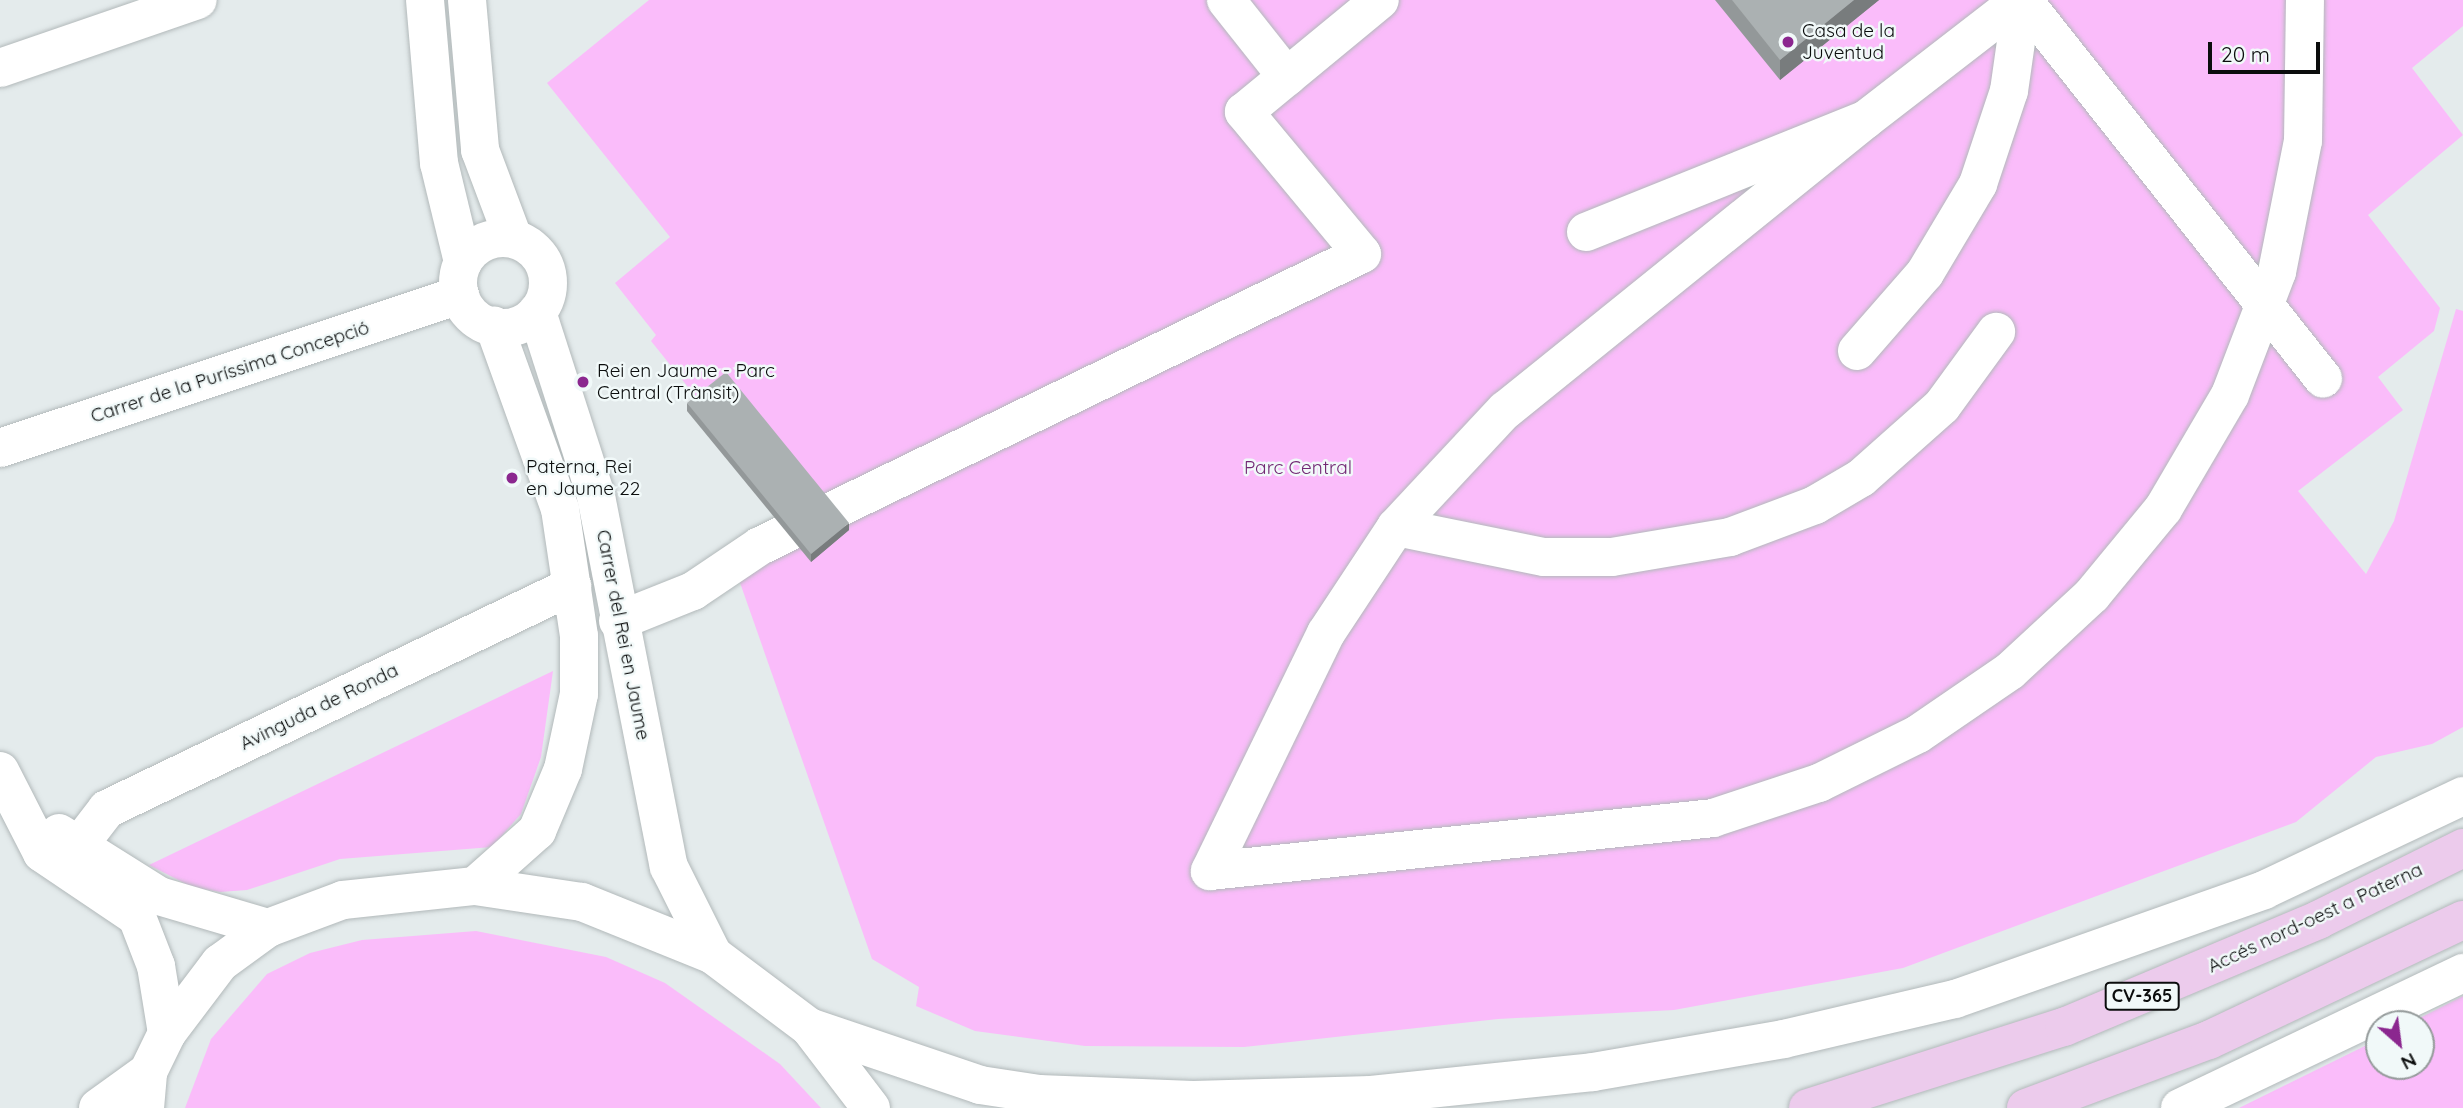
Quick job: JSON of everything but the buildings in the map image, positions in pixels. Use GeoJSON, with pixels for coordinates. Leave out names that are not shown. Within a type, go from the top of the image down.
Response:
{"type":"FeatureCollection","features":[{"type":"Feature","properties":{"kind":"main road","name":"Accés nord-oest a Paterna"},"geometry":{"type":"LineString","coordinates":[[1808,1108],[2088,1017],[2306,925],[2463,848]]}},
{"type":"Feature","properties":{"kind":"main road"},"geometry":{"type":"LineString","coordinates":[[2026,1108],[2208,1040],[2463,920]]}},
{"type":"Feature","properties":{"kind":"street"},"geometry":{"type":"LineString","coordinates":[[0,68],[198,0]]}},
{"type":"Feature","properties":{"kind":"street"},"geometry":{"type":"LineString","coordinates":[[425,0],[439,163],[462,279],[473,316],[494,326],[517,325],[537,312],[545,299],[546,269],[528,245],[513,238],[485,242],[462,279]]}},
{"type":"Feature","properties":{"kind":"street"},"geometry":{"type":"LineString","coordinates":[[467,0],[480,149],[513,238]]}},
{"type":"Feature","properties":{"kind":"street"},"geometry":{"type":"LineString","coordinates":[[1226,0],[1287,76]]}},
{"type":"Feature","properties":{"kind":"street"},"geometry":{"type":"LineString","coordinates":[[618,621],[693,591],[760,547],[1362,254],[1244,112],[1380,0]]}},
{"type":"Feature","properties":{"kind":"street"},"geometry":{"type":"LineString","coordinates":[[2021,0],[1865,120],[1505,410],[1396,527],[1326,633],[1210,871],[1713,818],[1819,783],[1918,734],[2010,671],[2092,596],[2163,509],[2230,395],[2265,305],[2303,141],[2305,0]]}},
{"type":"Feature","properties":{"kind":"street"},"geometry":{"type":"LineString","coordinates":[[2021,0],[2323,378]]}},
{"type":"Feature","properties":{"kind":"street"},"geometry":{"type":"LineString","coordinates":[[1857,351],[1925,273],[1978,184],[2009,91],[2021,0]]}},
{"type":"Feature","properties":{"kind":"street"},"geometry":{"type":"LineString","coordinates":[[1586,232],[1865,120]]}},
{"type":"Feature","properties":{"kind":"street","name":"Carrer de la Puríssima Concepció"},"geometry":{"type":"LineString","coordinates":[[0,448],[462,279]]}},
{"type":"Feature","properties":{"kind":"street","name":"Carrer del Rei en Jaume"},"geometry":{"type":"LineString","coordinates":[[537,312],[596,496],[618,621],[669,867],[713,955]]}},
{"type":"Feature","properties":{"kind":"street","name":"Carrer del Rei en Jaume"},"geometry":{"type":"LineString","coordinates":[[475,886],[537,831],[564,769],[579,694],[572,586],[560,509],[494,326]]}},
{"type":"Feature","properties":{"kind":"street"},"geometry":{"type":"LineString","coordinates":[[1396,527],[1544,556],[1612,557],[1730,537],[1815,505],[1861,478],[1942,406],[1996,332]]}},
{"type":"Feature","properties":{"kind":"street","name":"Avinguda de Ronda"},"geometry":{"type":"LineString","coordinates":[[80,844],[107,809],[572,586]]}},
{"type":"Feature","properties":{"kind":"street"},"geometry":{"type":"LineString","coordinates":[[0,771],[16,809],[42,853],[137,917],[156,966],[167,1033]]}},
{"type":"Feature","properties":{"kind":"street"},"geometry":{"type":"LineString","coordinates":[[808,1027],[980,1085],[1039,1094],[1193,1100],[1371,1095],[1593,1072],[1784,1039],[1955,999],[2264,890],[2463,796]]}},
{"type":"Feature","properties":{"kind":"street"},"geometry":{"type":"LineString","coordinates":[[16,809],[80,844],[159,896],[268,928]]}},
{"type":"Feature","properties":{"kind":"street"},"geometry":{"type":"LineString","coordinates":[[99,1108],[147,1090],[167,1033],[220,963],[268,928],[343,900],[475,886],[582,902],[713,955],[808,1027],[871,1108]]}},
{"type":"Feature","properties":{"kind":"street"},"geometry":{"type":"LineString","coordinates":[[2180,1108],[2463,973]]}},
{"type":"Feature","properties":{"kind":"green space","name":"Parc Central"},"geometry":{"type":"Polygon","coordinates":[[[649,0],[2463,0],[2463,26],[2412,68],[2463,135],[2368,215],[2440,308],[2434,331],[2378,377],[2403,410],[2298,491],[2366,574],[2394,521],[2456,309],[2463,311],[2463,727],[2432,744],[2376,757],[2296,822],[1903,968],[1674,1010],[1498,1019],[1244,1047],[1085,1046],[975,1031],[916,1006],[919,987],[872,959],[738,577],[800,526],[651,341],[656,335],[615,283],[670,237],[547,83],[649,0]]]}},
{"type":"Feature","properties":{"kind":"green space"},"geometry":{"type":"Polygon","coordinates":[[[553,671],[541,757],[521,814],[492,847],[340,859],[247,890],[220,892],[192,887],[149,865],[553,671]]]}},
{"type":"Feature","properties":{"kind":"green space"},"geometry":{"type":"Polygon","coordinates":[[[476,931],[606,957],[665,983],[780,1064],[821,1108],[185,1108],[211,1039],[267,974],[310,953],[362,940],[476,931]]]}},
{"type":"Feature","properties":{"kind":"green space"},"geometry":{"type":"Polygon","coordinates":[[[2463,996],[2463,1108],[2239,1108],[2365,1046],[2365,1080],[2435,1080],[2435,1010],[2463,996]]]}},
{"type":"Feature","properties":{"kind":"place","name":"Casa de la Juventud"},"geometry":{"type":"Point","coordinates":[1788,42]}},
{"type":"Feature","properties":{"kind":"place","name":"Rei en Jaume - Parc Central (Trànsit)"},"geometry":{"type":"Point","coordinates":[583,382]}},
{"type":"Feature","properties":{"kind":"place","name":"Paterna, Rei en Jaume 22"},"geometry":{"type":"Point","coordinates":[512,478]}}]}
